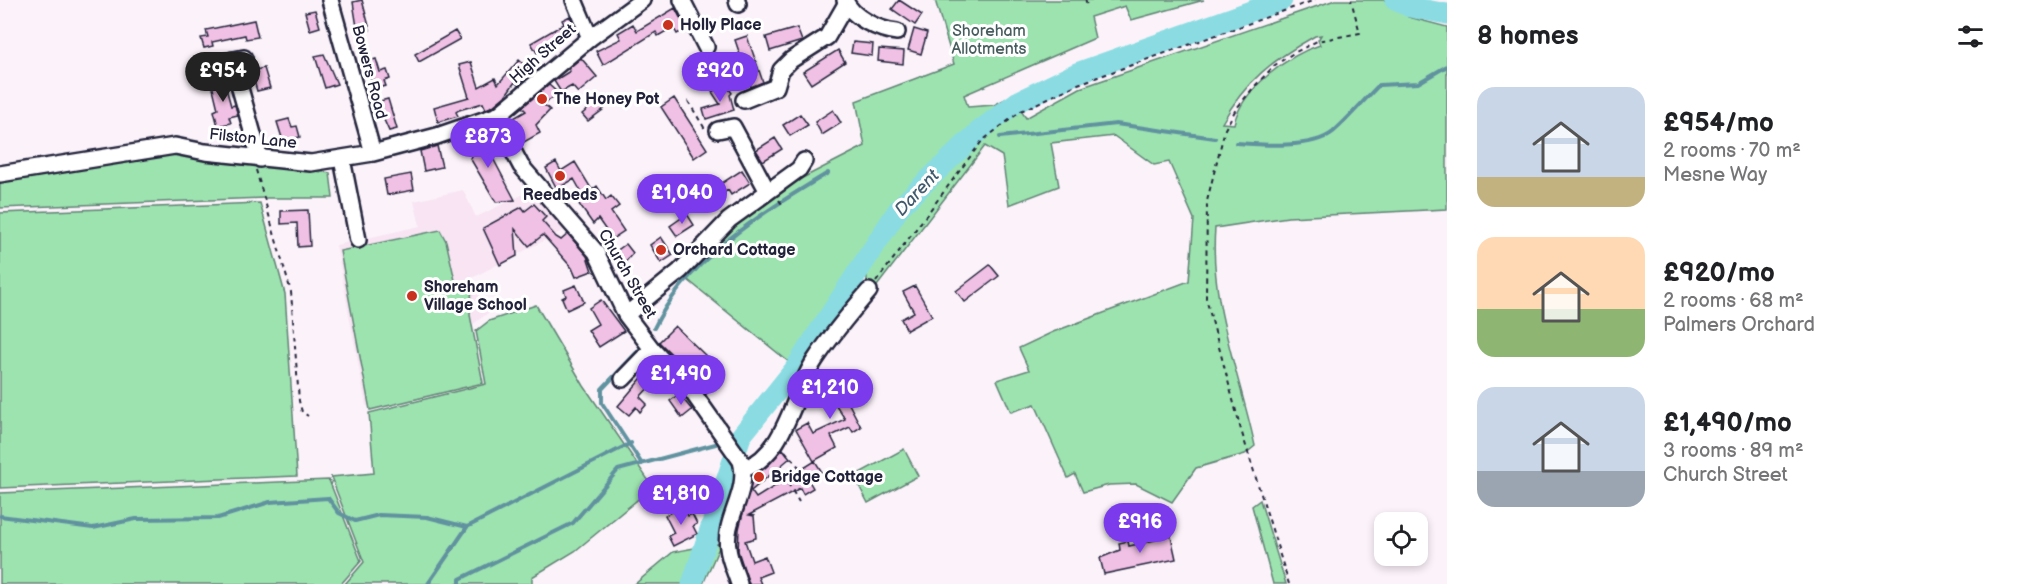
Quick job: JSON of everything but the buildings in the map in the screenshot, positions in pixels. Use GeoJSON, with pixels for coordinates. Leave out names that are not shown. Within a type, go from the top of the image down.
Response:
{"type":"FeatureCollection","features":[{"type":"Feature","properties":{"kind":"street","name":"Bowers Road"},"geometry":{"type":"LineString","coordinates":[[330,0],[373,153]]}},
{"type":"Feature","properties":{"kind":"street"},"geometry":{"type":"LineString","coordinates":[[574,0],[590,38]]}},
{"type":"Feature","properties":{"kind":"street","name":"High Street"},"geometry":{"type":"LineString","coordinates":[[498,116],[590,38],[642,0]]}},
{"type":"Feature","properties":{"kind":"street"},"geometry":{"type":"LineString","coordinates":[[682,0],[706,47]]}},
{"type":"Feature","properties":{"kind":"street"},"geometry":{"type":"LineString","coordinates":[[744,100],[776,87],[781,70],[791,60],[827,37],[846,2],[869,23],[884,30],[897,32]]}},
{"type":"Feature","properties":{"kind":"street"},"geometry":{"type":"LineString","coordinates":[[232,60],[256,158]]}},
{"type":"Feature","properties":{"kind":"street","name":"Filston Lane"},"geometry":{"type":"LineString","coordinates":[[0,174],[175,146],[256,158],[311,163],[373,153],[498,116]]}},
{"type":"Feature","properties":{"kind":"street","name":"Church Street"},"geometry":{"type":"LineString","coordinates":[[498,116],[502,130],[521,166],[596,252],[626,315],[652,349],[693,393],[743,465]]}},
{"type":"Feature","properties":{"kind":"street"},"geometry":{"type":"LineString","coordinates":[[718,130],[733,127],[772,193]]}},
{"type":"Feature","properties":{"kind":"street"},"geometry":{"type":"LineString","coordinates":[[342,159],[358,240]]}},
{"type":"Feature","properties":{"kind":"street"},"geometry":{"type":"LineString","coordinates":[[626,315],[680,272],[729,220],[772,193],[799,169],[804,161]]}},
{"type":"Feature","properties":{"kind":"street"},"geometry":{"type":"LineString","coordinates":[[739,584],[727,548],[728,531],[739,502],[743,465],[750,467],[778,442],[793,401],[814,361],[869,291]]}},
{"type":"Feature","properties":{"kind":"street"},"geometry":{"type":"LineString","coordinates":[[623,379],[652,349]]}},
{"type":"Feature","properties":{"kind":"path"},"geometry":{"type":"LineString","coordinates":[[1085,0],[1088,8]]}},
{"type":"Feature","properties":{"kind":"path"},"geometry":{"type":"LineString","coordinates":[[869,291],[982,141],[1021,111],[1078,84],[1179,50],[1264,16],[1315,0]]}},
{"type":"Feature","properties":{"kind":"path"},"geometry":{"type":"LineString","coordinates":[[1289,584],[1241,430],[1206,298],[1207,201],[1218,149],[1236,109],[1275,65],[1292,54],[1317,41],[1360,33],[1351,0]]}},
{"type":"Feature","properties":{"kind":"path"},"geometry":{"type":"LineString","coordinates":[[688,101],[706,131],[718,130]]}},
{"type":"Feature","properties":{"kind":"path"},"geometry":{"type":"LineString","coordinates":[[256,158],[291,292],[299,401],[302,412],[308,416]]}},
{"type":"Feature","properties":{"kind":"path"},"geometry":{"type":"LineString","coordinates":[[772,193],[783,207]]}},
{"type":"Feature","properties":{"kind":"path"},"geometry":{"type":"LineString","coordinates":[[778,442],[799,467],[785,478],[799,502]]}},
{"type":"Feature","properties":{"kind":"shaded area","name":"Shoreham Village School"},"geometry":{"type":"Polygon","coordinates":[[[463,190],[476,217],[532,190],[537,200],[570,227],[470,279],[488,313],[472,325],[482,378],[366,406],[336,245],[420,226],[414,201],[463,190]]]}},
{"type":"Feature","properties":{"kind":"green space","name":"Shoreham Allotments"},"geometry":{"type":"Polygon","coordinates":[[[935,0],[1204,0],[1131,20],[1125,6],[1090,17],[1095,38],[964,95],[968,107],[994,105],[1011,96],[1026,118],[1080,88],[1335,0],[1403,0],[1408,17],[1447,27],[1447,209],[1288,217],[1215,228],[1214,256],[1221,311],[1255,446],[1245,454],[1196,468],[1172,502],[1136,484],[1109,485],[1083,492],[1075,474],[1068,478],[1035,404],[1011,412],[997,380],[1029,370],[1019,348],[1053,332],[1189,281],[1194,219],[1169,162],[1154,165],[1114,136],[1051,143],[1059,186],[1009,205],[1002,156],[985,146],[867,299],[867,271],[876,251],[901,216],[934,180],[982,141],[974,127],[937,166],[895,203],[790,363],[683,276],[732,224],[783,188],[865,146],[856,101],[954,64],[935,0]],[[1321,35],[1300,45],[1262,72],[1240,95],[1222,123],[1234,124],[1238,111],[1256,87],[1281,65],[1320,45],[1318,40],[1321,35]]]}},
{"type":"Feature","properties":{"kind":"green space"},"geometry":{"type":"Polygon","coordinates":[[[174,152],[330,173],[333,198],[264,198],[0,208],[0,179],[174,152]]]}},
{"type":"Feature","properties":{"kind":"green space"},"geometry":{"type":"Polygon","coordinates":[[[260,203],[285,294],[297,476],[0,488],[0,213],[260,203]]]}},
{"type":"Feature","properties":{"kind":"green space","name":"Shoreham Village School"},"geometry":{"type":"Polygon","coordinates":[[[440,230],[446,241],[457,289],[472,286],[470,315],[483,383],[370,410],[340,251],[440,230]]]}},
{"type":"Feature","properties":{"kind":"green space"},"geometry":{"type":"Polygon","coordinates":[[[536,305],[584,386],[653,487],[575,551],[532,577],[532,584],[345,584],[364,562],[331,477],[374,473],[369,413],[486,384],[476,331],[489,321],[536,305]]]}},
{"type":"Feature","properties":{"kind":"green space"},"geometry":{"type":"Polygon","coordinates":[[[904,449],[918,476],[868,503],[854,476],[904,449]]]}},
{"type":"Feature","properties":{"kind":"green space"},"geometry":{"type":"Polygon","coordinates":[[[329,480],[361,561],[341,584],[0,584],[0,493],[329,480]]]}},
{"type":"Feature","properties":{"kind":"green space"},"geometry":{"type":"Polygon","coordinates":[[[1260,500],[1286,584],[1273,584],[1252,506],[1260,500]]]}},
{"type":"Feature","properties":{"kind":"green space"},"geometry":{"type":"Polygon","coordinates":[[[721,543],[703,584],[635,584],[673,552],[721,543]]]}},
{"type":"Feature","properties":{"kind":"waterway","name":"Darent"},"geometry":{"type":"LineString","coordinates":[[692,584],[741,436],[794,370],[900,207],[979,131],[1017,102],[1077,73],[1282,0]]}},
{"type":"Feature","properties":{"kind":"waterway","name":"Darent"},"geometry":{"type":"LineString","coordinates":[[1395,0],[1410,7],[1447,14]]}},
{"type":"Feature","properties":{"kind":"waterway"},"geometry":{"type":"LineString","coordinates":[[1236,143],[1286,145],[1324,137],[1339,127],[1379,85],[1418,83],[1447,66]]}},
{"type":"Feature","properties":{"kind":"waterway"},"geometry":{"type":"LineString","coordinates":[[1000,137],[1116,124],[1215,138]]}},
{"type":"Feature","properties":{"kind":"waterway"},"geometry":{"type":"LineString","coordinates":[[654,328],[686,280],[707,258],[753,221],[828,173]]}},
{"type":"Feature","properties":{"kind":"waterway"},"geometry":{"type":"LineString","coordinates":[[641,348],[602,389],[602,403],[642,464]]}},
{"type":"Feature","properties":{"kind":"waterway"},"geometry":{"type":"LineString","coordinates":[[730,440],[741,436]]}},
{"type":"Feature","properties":{"kind":"waterway"},"geometry":{"type":"LineString","coordinates":[[460,584],[460,579],[573,523],[618,470],[723,442]]}},
{"type":"Feature","properties":{"kind":"waterway"},"geometry":{"type":"LineString","coordinates":[[428,584],[467,527],[631,443]]}},
{"type":"Feature","properties":{"kind":"waterway"},"geometry":{"type":"LineString","coordinates":[[0,516],[93,528],[136,519],[218,518],[270,502],[328,498],[339,513],[355,521],[379,515],[427,517],[467,527]]}},
{"type":"Feature","properties":{"kind":"place","name":"Holly Place"},"geometry":{"type":"Point","coordinates":[668,25]}},
{"type":"Feature","properties":{"kind":"place","name":"The Honey Pot"},"geometry":{"type":"Point","coordinates":[542,99]}},
{"type":"Feature","properties":{"kind":"place","name":"Reedbeds"},"geometry":{"type":"Point","coordinates":[560,176]}},
{"type":"Feature","properties":{"kind":"place","name":"Orchard Cottage"},"geometry":{"type":"Point","coordinates":[661,250]}},
{"type":"Feature","properties":{"kind":"place","name":"Shoreham Village School"},"geometry":{"type":"Point","coordinates":[412,296]}},
{"type":"Feature","properties":{"kind":"place","name":"Bridge Cottage"},"geometry":{"type":"Point","coordinates":[759,477]}}]}
